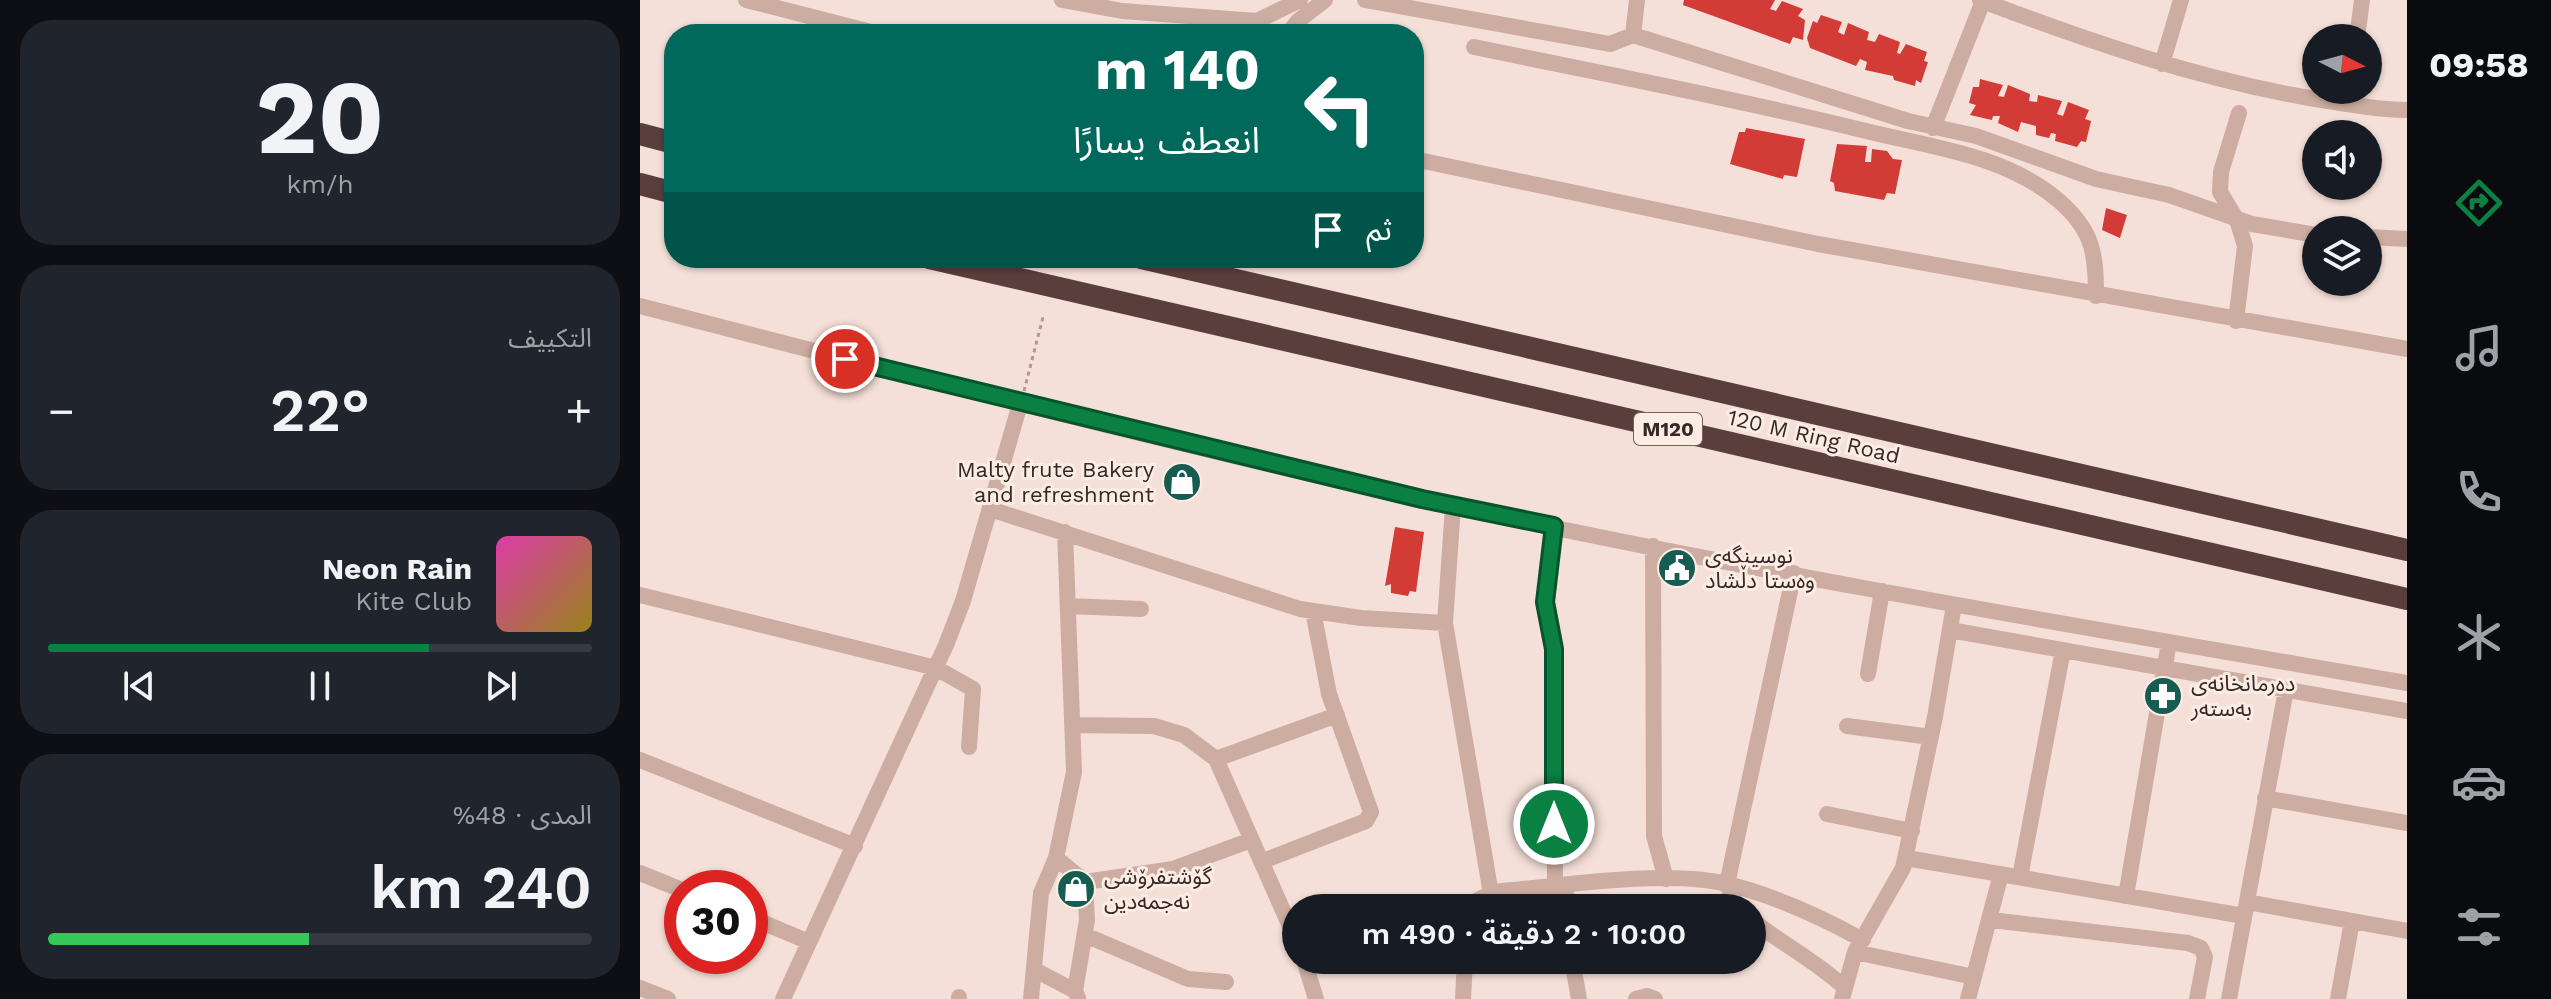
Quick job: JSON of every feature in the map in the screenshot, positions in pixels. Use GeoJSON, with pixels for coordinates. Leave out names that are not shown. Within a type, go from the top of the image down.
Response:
{"type":"FeatureCollection","features":[{"type":"Feature","properties":{"kind":"highway"},"geometry":{"type":"LineString","coordinates":[[640,134],[664,140]]}},
{"type":"Feature","properties":{"kind":"highway"},"geometry":{"type":"LineString","coordinates":[[640,184],[664,190]]}},
{"type":"Feature","properties":{"kind":"highway","name":"120 M Ring Road"},"geometry":{"type":"LineString","coordinates":[[972,268],[2407,599]]}},
{"type":"Feature","properties":{"kind":"highway","name":"120 M Ring Road"},"geometry":{"type":"LineString","coordinates":[[1184,268],[2407,550]]}},
{"type":"Feature","properties":{"kind":"street"},"geometry":{"type":"LineString","coordinates":[[746,0],[840,24]]}},
{"type":"Feature","properties":{"kind":"street"},"geometry":{"type":"LineString","coordinates":[[1062,0],[1122,11],[1257,21],[1300,0]]}},
{"type":"Feature","properties":{"kind":"street"},"geometry":{"type":"LineString","coordinates":[[1296,24],[1325,0]]}},
{"type":"Feature","properties":{"kind":"street"},"geometry":{"type":"LineString","coordinates":[[1365,0],[1610,44],[1633,35],[1933,128],[1976,136],[2096,179],[2192,202],[2237,220],[2302,232]]}},
{"type":"Feature","properties":{"kind":"street"},"geometry":{"type":"LineString","coordinates":[[1633,35],[1637,0]]}},
{"type":"Feature","properties":{"kind":"street"},"geometry":{"type":"LineString","coordinates":[[2162,64],[2181,0]]}},
{"type":"Feature","properties":{"kind":"street"},"geometry":{"type":"LineString","coordinates":[[2359,24],[2362,0]]}},
{"type":"Feature","properties":{"kind":"street"},"geometry":{"type":"LineString","coordinates":[[1933,128],[1981,1],[2162,64],[2242,86],[2302,92]]}},
{"type":"Feature","properties":{"kind":"street"},"geometry":{"type":"LineString","coordinates":[[1474,47],[1787,111],[1990,163],[2024,176],[2059,201],[2086,231],[2096,252],[2096,296]]}},
{"type":"Feature","properties":{"kind":"street"},"geometry":{"type":"LineString","coordinates":[[2380,104],[2407,110]]}},
{"type":"Feature","properties":{"kind":"street"},"geometry":{"type":"LineString","coordinates":[[2236,321],[2245,246],[2237,220],[2220,192],[2221,172],[2239,113]]}},
{"type":"Feature","properties":{"kind":"street"},"geometry":{"type":"LineString","coordinates":[[1424,161],[1806,242],[2236,321],[2407,349]]}},
{"type":"Feature","properties":{"kind":"street"},"geometry":{"type":"LineString","coordinates":[[2382,238],[2407,239]]}},
{"type":"Feature","properties":{"kind":"street"},"geometry":{"type":"LineString","coordinates":[[640,306],[1020,404],[1453,506],[1954,605],[2407,683]]}},
{"type":"Feature","properties":{"kind":"street"},"geometry":{"type":"LineString","coordinates":[[783,999],[936,668],[963,601],[1020,404]]}},
{"type":"Feature","properties":{"kind":"street"},"geometry":{"type":"LineString","coordinates":[[1453,506],[1445,623],[1491,894],[1666,879],[1727,884],[1822,918],[1859,946],[1974,977]]}},
{"type":"Feature","properties":{"kind":"street"},"geometry":{"type":"LineString","coordinates":[[990,509],[1313,611],[1445,623]]}},
{"type":"Feature","properties":{"kind":"street"},"geometry":{"type":"LineString","coordinates":[[1554,526],[1545,602],[1554,649],[1563,894]]}},
{"type":"Feature","properties":{"kind":"street"},"geometry":{"type":"LineString","coordinates":[[1031,999],[1041,893],[1056,858],[1074,772],[1065,532]]}},
{"type":"Feature","properties":{"kind":"street"},"geometry":{"type":"LineString","coordinates":[[1653,546],[1652,794],[1654,836],[1666,879]]}},
{"type":"Feature","properties":{"kind":"street"},"geometry":{"type":"LineString","coordinates":[[1731,894],[1727,884],[1794,573]]}},
{"type":"Feature","properties":{"kind":"street"},"geometry":{"type":"LineString","coordinates":[[1868,674],[1882,591]]}},
{"type":"Feature","properties":{"kind":"street"},"geometry":{"type":"LineString","coordinates":[[640,595],[936,668],[973,689],[969,747]]}},
{"type":"Feature","properties":{"kind":"street"},"geometry":{"type":"LineString","coordinates":[[1843,993],[1859,946],[1906,858],[1954,605]]}},
{"type":"Feature","properties":{"kind":"street"},"geometry":{"type":"LineString","coordinates":[[1069,606],[1141,609]]}},
{"type":"Feature","properties":{"kind":"street"},"geometry":{"type":"LineString","coordinates":[[1263,861],[1369,816],[1371,806],[1329,694],[1313,611]]}},
{"type":"Feature","properties":{"kind":"street"},"geometry":{"type":"LineString","coordinates":[[1950,630],[2407,711]]}},
{"type":"Feature","properties":{"kind":"street"},"geometry":{"type":"LineString","coordinates":[[2126,896],[2169,642]]}},
{"type":"Feature","properties":{"kind":"street"},"geometry":{"type":"LineString","coordinates":[[2020,877],[2063,650]]}},
{"type":"Feature","properties":{"kind":"street"},"geometry":{"type":"LineString","coordinates":[[2229,999],[2286,690]]}},
{"type":"Feature","properties":{"kind":"street"},"geometry":{"type":"LineString","coordinates":[[1216,759],[1337,715]]}},
{"type":"Feature","properties":{"kind":"street"},"geometry":{"type":"LineString","coordinates":[[1074,725],[1154,726],[1184,735],[1216,759],[1282,906]]}},
{"type":"Feature","properties":{"kind":"street"},"geometry":{"type":"LineString","coordinates":[[1847,726],[1931,737]]}},
{"type":"Feature","properties":{"kind":"street"},"geometry":{"type":"LineString","coordinates":[[640,760],[855,846]]}},
{"type":"Feature","properties":{"kind":"street"},"geometry":{"type":"LineString","coordinates":[[2265,798],[2407,823]]}},
{"type":"Feature","properties":{"kind":"street"},"geometry":{"type":"LineString","coordinates":[[1827,814],[1912,831]]}},
{"type":"Feature","properties":{"kind":"street"},"geometry":{"type":"LineString","coordinates":[[1085,882],[1173,869],[1251,840]]}},
{"type":"Feature","properties":{"kind":"street"},"geometry":{"type":"LineString","coordinates":[[1035,970],[1077,995],[1088,901],[1085,882],[1056,858]]}},
{"type":"Feature","properties":{"kind":"street"},"geometry":{"type":"LineString","coordinates":[[1906,858],[2126,896],[2352,921],[2407,931]]}},
{"type":"Feature","properties":{"kind":"street"},"geometry":{"type":"LineString","coordinates":[[640,873],[664,883]]}},
{"type":"Feature","properties":{"kind":"street"},"geometry":{"type":"LineString","coordinates":[[1968,999],[2001,874]]}},
{"type":"Feature","properties":{"kind":"street"},"geometry":{"type":"LineString","coordinates":[[1991,920],[2188,943],[2201,948],[2205,957],[2197,999]]}},
{"type":"Feature","properties":{"kind":"street"},"geometry":{"type":"LineString","coordinates":[[2338,999],[2352,921]]}},
{"type":"Feature","properties":{"kind":"street"},"geometry":{"type":"LineString","coordinates":[[768,925],[809,942]]}},
{"type":"Feature","properties":{"kind":"street"},"geometry":{"type":"LineString","coordinates":[[1766,931],[1786,947],[1820,965],[1843,993]]}},
{"type":"Feature","properties":{"kind":"street"},"geometry":{"type":"LineString","coordinates":[[1085,935],[1188,979],[1226,982]]}},
{"type":"Feature","properties":{"kind":"street"},"geometry":{"type":"LineString","coordinates":[[1308,974],[1316,999]]}},
{"type":"Feature","properties":{"kind":"street"},"geometry":{"type":"LineString","coordinates":[[1463,999],[1464,974]]}},
{"type":"Feature","properties":{"kind":"street"},"geometry":{"type":"LineString","coordinates":[[1575,974],[1579,999]]}},
{"type":"Feature","properties":{"kind":"street"},"geometry":{"type":"LineString","coordinates":[[640,988],[665,999]]}},
{"type":"Feature","properties":{"kind":"street"},"geometry":{"type":"LineString","coordinates":[[1636,999],[1655,999]]}},
{"type":"Feature","properties":{"kind":"path"},"geometry":{"type":"LineString","coordinates":[[1020,404],[1043,317]]}},
{"type":"Feature","properties":{"kind":"building"},"geometry":{"type":"Polygon","coordinates":[[[1684,0],[1775,0],[1770,9],[1776,11],[1782,1],[1803,9],[1798,16],[1805,20],[1803,40],[1793,37],[1790,44],[1683,5],[1684,0]]]}},
{"type":"Feature","properties":{"kind":"building"},"geometry":{"type":"Polygon","coordinates":[[[1821,15],[1842,22],[1838,32],[1844,35],[1848,23],[1869,32],[1867,40],[1875,42],[1879,34],[1900,42],[1897,53],[1900,54],[1906,44],[1927,52],[1924,61],[1928,62],[1921,83],[1916,80],[1915,86],[1894,80],[1893,76],[1865,70],[1867,62],[1860,59],[1856,66],[1810,48],[1807,38],[1813,21],[1817,23],[1821,15]]]}},
{"type":"Feature","properties":{"kind":"building"},"geometry":{"type":"Polygon","coordinates":[[[1980,79],[2003,85],[1998,96],[2004,97],[2008,85],[2030,94],[2029,101],[2037,102],[2038,95],[2062,101],[2057,114],[2063,116],[2068,102],[2089,110],[2085,119],[2091,121],[2086,142],[2081,141],[2077,147],[2055,141],[2056,134],[2051,133],[2049,138],[2036,135],[2036,126],[2021,122],[2018,132],[1998,123],[2000,116],[1993,116],[1992,120],[1970,115],[1976,105],[1969,103],[1973,87],[1979,87],[1980,79]]]}},
{"type":"Feature","properties":{"kind":"building"},"geometry":{"type":"Polygon","coordinates":[[[1746,128],[1805,139],[1797,177],[1784,175],[1783,179],[1730,164],[1739,132],[1745,132],[1746,128]]]}},
{"type":"Feature","properties":{"kind":"building"},"geometry":{"type":"Polygon","coordinates":[[[1837,144],[1867,146],[1865,162],[1871,162],[1872,149],[1887,151],[1893,159],[1902,160],[1895,194],[1887,193],[1884,200],[1835,191],[1834,183],[1830,181],[1837,144]]]}},
{"type":"Feature","properties":{"kind":"building"},"geometry":{"type":"Polygon","coordinates":[[[2106,208],[2127,215],[2120,238],[2102,230],[2106,208]]]}},
{"type":"Feature","properties":{"kind":"building"},"geometry":{"type":"Polygon","coordinates":[[[1395,527],[1424,532],[1416,592],[1410,591],[1408,596],[1391,593],[1391,584],[1385,586],[1395,527]]]}},
{"type":"Feature","properties":{"kind":"place","name":"Malty frute Bakery and refreshment"},"geometry":{"type":"Point","coordinates":[1182,482]}},
{"type":"Feature","properties":{"kind":"place","name":"نوسینگەی وەستا دڵشاد"},"geometry":{"type":"Point","coordinates":[1677,568]}},
{"type":"Feature","properties":{"kind":"place","name":"دەرمانخانەی بەستەر"},"geometry":{"type":"Point","coordinates":[2163,696]}},
{"type":"Feature","properties":{"kind":"place","name":"گۆشتفرۆشی نەجمەدین"},"geometry":{"type":"Point","coordinates":[1076,889]}},
{"type":"Feature","properties":{"kind":"route"},"geometry":{"type":"LineString","coordinates":[[845,359],[1020,404],[1422,499],[1554,526],[1545,602],[1554,649],[1554,824]]}}]}
